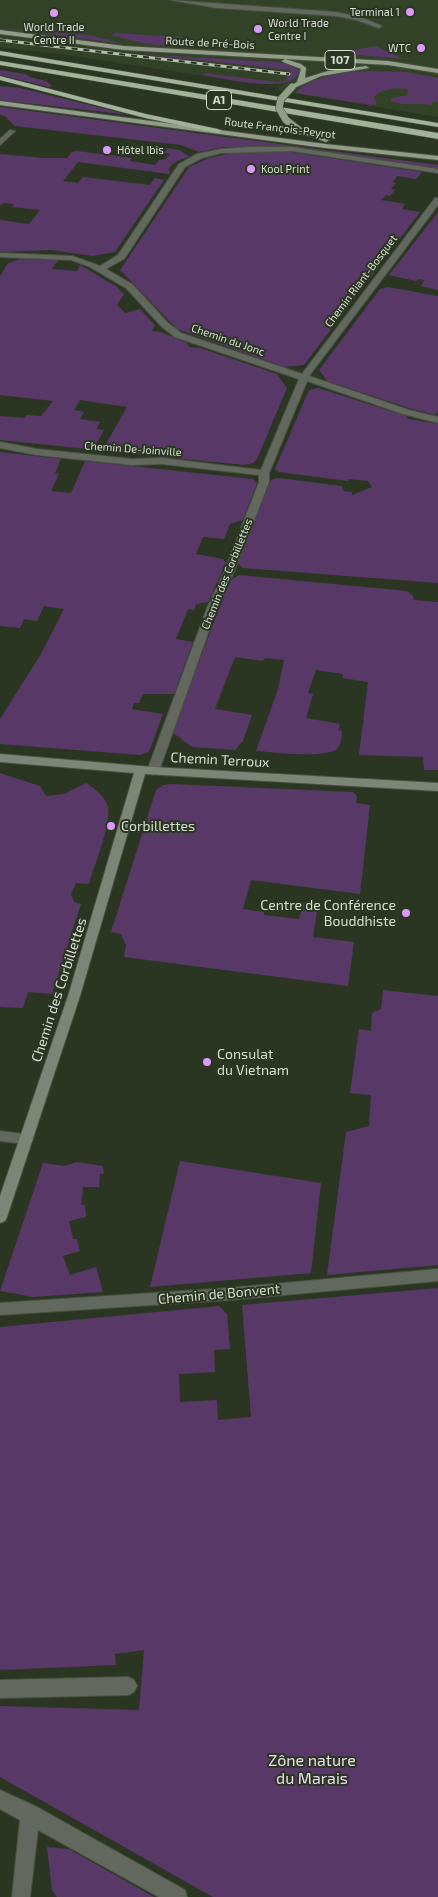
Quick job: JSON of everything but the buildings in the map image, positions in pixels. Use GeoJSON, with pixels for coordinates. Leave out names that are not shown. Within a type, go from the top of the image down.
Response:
{"type":"FeatureCollection","features":[{"type":"Feature","properties":{"kind":"highway","name":"A1"},"geometry":{"type":"LineString","coordinates":[[0,53],[438,125]]}},
{"type":"Feature","properties":{"kind":"highway","name":"A1"},"geometry":{"type":"LineString","coordinates":[[0,64],[438,136]]}},
{"type":"Feature","properties":{"kind":"highway"},"geometry":{"type":"LineString","coordinates":[[0,78],[122,110],[218,131]]}},
{"type":"Feature","properties":{"kind":"main road","name":"Route de Pré-Bois"},"geometry":{"type":"LineString","coordinates":[[0,32],[124,48],[362,61],[419,68]]}},
{"type":"Feature","properties":{"kind":"main road"},"geometry":{"type":"LineString","coordinates":[[261,56],[302,67],[305,72],[300,82]]}},
{"type":"Feature","properties":{"kind":"main road"},"geometry":{"type":"LineString","coordinates":[[387,152],[323,139],[300,131],[286,120],[279,108],[284,94],[300,82],[330,72],[352,69],[419,68],[438,71]]}},
{"type":"Feature","properties":{"kind":"main road","name":"Route François-Peyrot"},"geometry":{"type":"LineString","coordinates":[[0,103],[438,158]]}},
{"type":"Feature","properties":{"kind":"street"},"geometry":{"type":"LineString","coordinates":[[172,0],[238,8],[338,14],[360,18],[379,26]]}},
{"type":"Feature","properties":{"kind":"street"},"geometry":{"type":"LineString","coordinates":[[0,143],[12,131]]}},
{"type":"Feature","properties":{"kind":"street"},"geometry":{"type":"LineString","coordinates":[[101,269],[121,256],[182,166],[200,156],[250,149],[292,149],[438,171]]}},
{"type":"Feature","properties":{"kind":"street","name":"Chemin Riant-Bosquet"},"geometry":{"type":"LineString","coordinates":[[304,377],[374,281],[438,200]]}},
{"type":"Feature","properties":{"kind":"street","name":"Chemin du Jonc"},"geometry":{"type":"LineString","coordinates":[[1,257],[72,258],[101,269],[129,286],[165,326],[178,335],[406,412],[438,420]]}},
{"type":"Feature","properties":{"kind":"street","name":"Chemin des Corbillettes"},"geometry":{"type":"LineString","coordinates":[[0,1217],[147,771],[212,608],[229,572],[264,482],[264,473],[304,377]]}},
{"type":"Feature","properties":{"kind":"street","name":"Chemin De-Joinville"},"geometry":{"type":"LineString","coordinates":[[0,445],[37,452],[132,462],[162,461],[264,473]]}},
{"type":"Feature","properties":{"kind":"street","name":"Chemin Terroux"},"geometry":{"type":"LineString","coordinates":[[0,758],[147,771],[438,787]]}},
{"type":"Feature","properties":{"kind":"street"},"geometry":{"type":"LineString","coordinates":[[0,1136],[26,1139]]}},
{"type":"Feature","properties":{"kind":"street","name":"Chemin de Bonvent"},"geometry":{"type":"LineString","coordinates":[[0,1310],[229,1294],[438,1275]]}},
{"type":"Feature","properties":{"kind":"street"},"geometry":{"type":"LineString","coordinates":[[0,1689],[128,1686]]}},
{"type":"Feature","properties":{"kind":"street"},"geometry":{"type":"LineString","coordinates":[[0,1799],[178,1897]]}},
{"type":"Feature","properties":{"kind":"street"},"geometry":{"type":"LineString","coordinates":[[21,1897],[30,1814]]}},
{"type":"Feature","properties":{"kind":"shaded area"},"geometry":{"type":"Polygon","coordinates":[[[0,0],[438,0],[438,117],[276,90],[283,84],[251,83],[74,56],[0,47],[0,0]]]}},
{"type":"Feature","properties":{"kind":"green space"},"geometry":{"type":"Polygon","coordinates":[[[1,28],[90,35],[117,42],[116,43],[1,28]]]}},
{"type":"Feature","properties":{"kind":"green space"},"geometry":{"type":"Polygon","coordinates":[[[116,33],[183,37],[179,43],[153,45],[111,35],[116,33]]]}},
{"type":"Feature","properties":{"kind":"green space"},"geometry":{"type":"Polygon","coordinates":[[[376,46],[403,59],[348,54],[349,51],[376,46]]]}},
{"type":"Feature","properties":{"kind":"green space"},"geometry":{"type":"Polygon","coordinates":[[[140,54],[278,62],[291,65],[299,71],[294,78],[284,83],[256,84],[203,75],[204,73],[276,82],[285,81],[291,70],[140,54]]]}},
{"type":"Feature","properties":{"kind":"green space"},"geometry":{"type":"Polygon","coordinates":[[[0,70],[26,74],[32,78],[46,81],[52,86],[49,87],[0,75],[0,70]]]}},
{"type":"Feature","properties":{"kind":"green space"},"geometry":{"type":"Polygon","coordinates":[[[350,72],[406,72],[438,78],[438,102],[434,101],[431,105],[400,104],[391,101],[391,98],[407,95],[408,89],[390,89],[382,92],[374,97],[377,104],[372,105],[295,93],[320,78],[350,72]]]}},
{"type":"Feature","properties":{"kind":"green space"},"geometry":{"type":"Polygon","coordinates":[[[0,86],[20,88],[131,115],[0,100],[0,86]]]}},
{"type":"Feature","properties":{"kind":"green space"},"geometry":{"type":"Polygon","coordinates":[[[0,107],[438,165],[438,169],[302,148],[223,147],[199,152],[181,145],[15,126],[0,114],[0,107]]]}},
{"type":"Feature","properties":{"kind":"green space"},"geometry":{"type":"Polygon","coordinates":[[[167,148],[179,150],[190,157],[172,164],[168,170],[171,171],[169,174],[78,162],[63,181],[78,183],[83,177],[150,185],[155,178],[164,180],[115,252],[93,256],[51,250],[0,252],[0,220],[29,224],[40,210],[12,207],[14,204],[4,203],[0,206],[0,154],[67,158],[72,152],[77,151],[132,158],[130,161],[155,165],[159,160],[166,159],[170,154],[164,153],[167,148]]]}},
{"type":"Feature","properties":{"kind":"green space"},"geometry":{"type":"Polygon","coordinates":[[[237,152],[291,152],[422,172],[416,179],[397,176],[393,182],[396,183],[391,189],[395,190],[390,196],[386,195],[381,200],[405,204],[402,209],[420,212],[304,365],[284,367],[177,329],[120,270],[189,167],[209,158],[237,152]]]}},
{"type":"Feature","properties":{"kind":"green space"},"geometry":{"type":"Polygon","coordinates":[[[438,212],[438,290],[421,286],[424,280],[418,279],[416,281],[389,275],[438,212]]]}},
{"type":"Feature","properties":{"kind":"green space"},"geometry":{"type":"Polygon","coordinates":[[[21,259],[58,260],[52,269],[77,271],[80,265],[117,287],[124,294],[117,305],[125,313],[140,309],[155,325],[152,331],[161,332],[187,343],[189,347],[200,348],[277,374],[287,388],[257,459],[253,463],[245,465],[102,451],[127,407],[80,400],[74,410],[84,412],[80,419],[100,422],[96,429],[104,430],[95,446],[87,449],[0,440],[0,416],[24,418],[26,415],[41,416],[53,401],[0,395],[0,276],[8,263],[21,259]]]}},
{"type":"Feature","properties":{"kind":"green space"},"geometry":{"type":"Polygon","coordinates":[[[388,287],[438,296],[438,411],[436,415],[327,381],[319,370],[380,289],[388,287]]]}},
{"type":"Feature","properties":{"kind":"green space"},"geometry":{"type":"Polygon","coordinates":[[[318,388],[406,416],[408,419],[438,424],[438,583],[243,568],[237,563],[271,480],[278,478],[342,486],[344,491],[352,492],[352,495],[372,487],[368,481],[349,479],[348,481],[279,472],[275,469],[309,390],[318,388]]]}},
{"type":"Feature","properties":{"kind":"green space"},"geometry":{"type":"Polygon","coordinates":[[[0,452],[61,459],[55,473],[59,474],[51,491],[71,493],[85,461],[253,479],[257,483],[243,520],[230,524],[224,539],[203,537],[196,554],[223,559],[226,563],[208,602],[196,604],[194,610],[188,609],[176,639],[193,642],[174,694],[143,694],[139,703],[134,703],[132,709],[163,714],[149,752],[140,755],[0,744],[0,719],[41,654],[64,609],[44,606],[37,621],[24,619],[20,628],[0,626],[0,452]]]}},
{"type":"Feature","properties":{"kind":"green space"},"geometry":{"type":"Polygon","coordinates":[[[239,575],[407,591],[413,596],[414,600],[438,602],[438,770],[424,770],[423,757],[359,755],[368,682],[342,678],[343,674],[316,670],[308,693],[313,694],[306,718],[340,724],[338,730],[342,731],[342,733],[339,747],[333,751],[313,754],[256,751],[278,689],[284,660],[265,658],[263,661],[235,657],[215,709],[252,715],[243,741],[235,750],[192,747],[172,732],[230,580],[239,575]]]}},
{"type":"Feature","properties":{"kind":"green space"},"geometry":{"type":"Polygon","coordinates":[[[0,773],[40,786],[46,796],[64,794],[86,783],[103,797],[108,808],[105,835],[89,884],[76,883],[71,894],[74,902],[81,904],[52,994],[28,992],[23,1008],[0,1007],[0,773]]]}},
{"type":"Feature","properties":{"kind":"green space"},"geometry":{"type":"Polygon","coordinates":[[[163,785],[353,792],[357,796],[356,803],[370,805],[360,894],[251,880],[243,909],[264,912],[264,915],[299,919],[303,903],[318,905],[313,937],[354,942],[348,986],[124,957],[126,945],[121,934],[111,932],[156,790],[163,785]]]}},
{"type":"Feature","properties":{"kind":"green space"},"geometry":{"type":"Polygon","coordinates":[[[383,990],[438,996],[438,1265],[327,1275],[346,1132],[369,1126],[371,1095],[350,1093],[359,1029],[371,1031],[372,1013],[381,1009],[383,990]]]}},
{"type":"Feature","properties":{"kind":"green space"},"geometry":{"type":"Polygon","coordinates":[[[180,1161],[321,1183],[311,1273],[150,1287],[180,1161]]]}},
{"type":"Feature","properties":{"kind":"green space"},"geometry":{"type":"Polygon","coordinates":[[[77,1162],[103,1166],[104,1174],[100,1174],[99,1187],[83,1187],[81,1205],[85,1205],[86,1217],[69,1221],[73,1239],[77,1239],[80,1251],[63,1256],[70,1275],[96,1267],[103,1292],[33,1297],[0,1291],[43,1163],[65,1166],[77,1162]]]}},
{"type":"Feature","properties":{"kind":"green space","name":"Zône nature du Marais"},"geometry":{"type":"Polygon","coordinates":[[[438,1288],[438,1897],[213,1897],[0,1777],[0,1706],[139,1710],[144,1650],[115,1654],[116,1665],[0,1670],[0,1327],[219,1306],[227,1314],[230,1349],[214,1350],[215,1372],[179,1374],[180,1402],[217,1400],[218,1420],[251,1417],[242,1305],[438,1288]]]}},
{"type":"Feature","properties":{"kind":"green space"},"geometry":{"type":"Polygon","coordinates":[[[47,1847],[69,1849],[154,1897],[57,1897],[52,1890],[47,1847]]]}},
{"type":"Feature","properties":{"kind":"railway"},"geometry":{"type":"LineString","coordinates":[[0,40],[289,74]]}},
{"type":"Feature","properties":{"kind":"place","name":"Terminal 1"},"geometry":{"type":"Point","coordinates":[410,12]}},
{"type":"Feature","properties":{"kind":"place","name":"World Trade Centre II"},"geometry":{"type":"Point","coordinates":[54,13]}},
{"type":"Feature","properties":{"kind":"place","name":"World Trade Centre I"},"geometry":{"type":"Point","coordinates":[258,29]}},
{"type":"Feature","properties":{"kind":"place","name":"WTC"},"geometry":{"type":"Point","coordinates":[421,48]}},
{"type":"Feature","properties":{"kind":"place","name":"Hôtel Ibis"},"geometry":{"type":"Point","coordinates":[107,150]}},
{"type":"Feature","properties":{"kind":"place","name":"Kool Print"},"geometry":{"type":"Point","coordinates":[251,169]}},
{"type":"Feature","properties":{"kind":"place","name":"Corbillettes"},"geometry":{"type":"Point","coordinates":[111,826]}},
{"type":"Feature","properties":{"kind":"place","name":"Centre de Conférence Bouddhiste"},"geometry":{"type":"Point","coordinates":[406,913]}},
{"type":"Feature","properties":{"kind":"place","name":"Consulat du Vietnam"},"geometry":{"type":"Point","coordinates":[207,1062]}}]}
